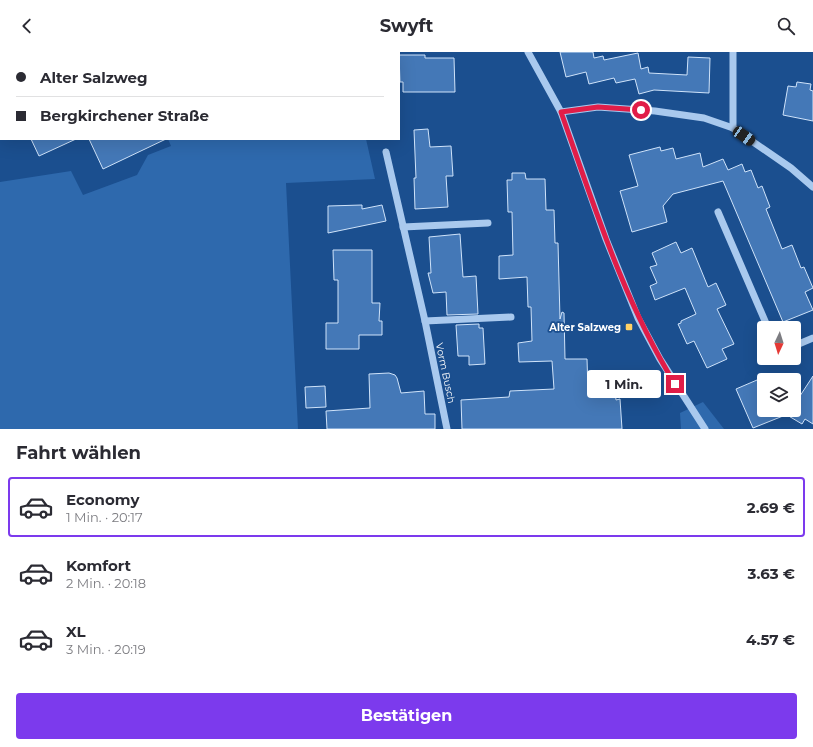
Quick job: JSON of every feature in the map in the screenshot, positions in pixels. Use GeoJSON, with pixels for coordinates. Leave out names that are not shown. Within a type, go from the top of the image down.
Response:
{"type":"FeatureCollection","features":[{"type":"Feature","properties":{"kind":"street"},"geometry":{"type":"LineString","coordinates":[[528,52],[561,112],[606,239],[638,318],[660,359],[705,429]]}},
{"type":"Feature","properties":{"kind":"street"},"geometry":{"type":"LineString","coordinates":[[733,52],[733,128]]}},
{"type":"Feature","properties":{"kind":"street"},"geometry":{"type":"LineString","coordinates":[[561,112],[598,107],[655,111],[704,118],[733,128],[791,168],[813,187]]}},
{"type":"Feature","properties":{"kind":"street","name":"Vorm Busch"},"geometry":{"type":"LineString","coordinates":[[386,152],[425,321],[447,429]]}},
{"type":"Feature","properties":{"kind":"street"},"geometry":{"type":"LineString","coordinates":[[718,212],[765,321]]}},
{"type":"Feature","properties":{"kind":"street"},"geometry":{"type":"LineString","coordinates":[[403,227],[488,223]]}},
{"type":"Feature","properties":{"kind":"street"},"geometry":{"type":"LineString","coordinates":[[425,321],[511,317]]}},
{"type":"Feature","properties":{"kind":"street"},"geometry":{"type":"LineString","coordinates":[[801,343],[813,338]]}},
{"type":"Feature","properties":{"kind":"shaded area"},"geometry":{"type":"Polygon","coordinates":[[[168,140],[366,140],[375,179],[286,183],[298,429],[0,429],[0,182],[71,171],[83,195],[137,175],[148,155],[171,146],[168,140]]]}},
{"type":"Feature","properties":{"kind":"shaded area"},"geometry":{"type":"Polygon","coordinates":[[[703,402],[724,429],[681,429],[680,413],[703,402]]]}},
{"type":"Feature","properties":{"kind":"building"},"geometry":{"type":"Polygon","coordinates":[[[560,52],[593,52],[594,58],[603,56],[604,60],[638,53],[641,69],[648,67],[649,73],[687,75],[688,57],[710,58],[709,93],[654,90],[639,94],[635,79],[616,83],[614,78],[589,84],[586,72],[566,77],[560,52]]]}},
{"type":"Feature","properties":{"kind":"building"},"geometry":{"type":"Polygon","coordinates":[[[400,55],[425,55],[425,58],[454,58],[455,92],[403,92],[403,82],[400,82],[400,55]]]}},
{"type":"Feature","properties":{"kind":"building"},"geometry":{"type":"Polygon","coordinates":[[[797,82],[811,84],[810,90],[813,91],[813,121],[783,115],[788,86],[796,87],[797,82]]]}},
{"type":"Feature","properties":{"kind":"building"},"geometry":{"type":"Polygon","coordinates":[[[428,129],[430,147],[451,146],[453,176],[446,176],[448,207],[415,209],[414,178],[416,178],[414,130],[428,129]]]}},
{"type":"Feature","properties":{"kind":"building"},"geometry":{"type":"Polygon","coordinates":[[[31,140],[74,140],[39,156],[31,140]]]}},
{"type":"Feature","properties":{"kind":"building"},"geometry":{"type":"Polygon","coordinates":[[[89,140],[164,140],[103,169],[89,140]]]}},
{"type":"Feature","properties":{"kind":"building"},"geometry":{"type":"Polygon","coordinates":[[[660,147],[661,151],[673,148],[676,159],[700,153],[703,167],[723,159],[728,170],[742,164],[745,172],[751,170],[758,188],[762,186],[770,207],[766,209],[782,249],[792,245],[801,268],[804,267],[813,288],[805,292],[813,310],[783,321],[723,181],[673,194],[663,206],[667,222],[632,232],[620,191],[638,186],[629,155],[660,147]]]}},
{"type":"Feature","properties":{"kind":"building"},"geometry":{"type":"Polygon","coordinates":[[[512,173],[525,173],[526,179],[545,179],[546,210],[554,210],[555,243],[558,243],[560,319],[562,312],[564,313],[565,359],[587,359],[588,391],[615,390],[616,400],[620,399],[622,429],[462,429],[461,400],[509,397],[510,391],[554,389],[552,361],[519,362],[518,343],[532,341],[531,307],[528,307],[527,277],[499,279],[499,256],[513,255],[512,212],[508,212],[507,180],[512,180],[512,173]]]}},
{"type":"Feature","properties":{"kind":"building"},"geometry":{"type":"Polygon","coordinates":[[[362,205],[362,209],[382,205],[386,221],[328,233],[328,206],[362,205]]]}},
{"type":"Feature","properties":{"kind":"building"},"geometry":{"type":"Polygon","coordinates":[[[460,234],[463,277],[476,276],[478,314],[447,315],[446,292],[433,293],[428,273],[431,273],[429,237],[460,234]]]}},
{"type":"Feature","properties":{"kind":"building"},"geometry":{"type":"Polygon","coordinates":[[[676,242],[681,253],[692,248],[708,287],[716,283],[726,305],[717,309],[734,344],[722,349],[727,359],[707,368],[694,341],[687,344],[678,324],[696,314],[685,288],[655,300],[650,286],[657,283],[650,267],[657,265],[652,253],[676,242]]]}},
{"type":"Feature","properties":{"kind":"building"},"geometry":{"type":"Polygon","coordinates":[[[333,250],[372,250],[372,303],[380,303],[379,321],[382,321],[382,335],[359,335],[359,349],[326,349],[326,323],[338,323],[338,280],[334,280],[333,250]]]}},
{"type":"Feature","properties":{"kind":"building"},"geometry":{"type":"Polygon","coordinates":[[[479,324],[479,328],[483,328],[485,364],[469,365],[469,356],[458,356],[456,325],[479,324]]]}},
{"type":"Feature","properties":{"kind":"building"},"geometry":{"type":"Polygon","coordinates":[[[389,373],[395,375],[397,378],[401,393],[424,391],[425,414],[435,414],[435,429],[327,429],[326,411],[370,408],[369,374],[389,373]]]}},
{"type":"Feature","properties":{"kind":"building"},"geometry":{"type":"Polygon","coordinates":[[[813,376],[813,424],[805,419],[802,424],[790,417],[801,417],[801,394],[813,376]]]}},
{"type":"Feature","properties":{"kind":"building"},"geometry":{"type":"Polygon","coordinates":[[[757,380],[757,417],[780,417],[753,428],[736,389],[757,380]]]}},
{"type":"Feature","properties":{"kind":"building"},"geometry":{"type":"Polygon","coordinates":[[[325,386],[326,407],[306,408],[305,387],[325,386]]]}},
{"type":"Feature","properties":{"kind":"place","name":"Alter Salzweg"},"geometry":{"type":"Point","coordinates":[629,327]}},
{"type":"Feature","properties":{"kind":"route"},"geometry":{"type":"LineString","coordinates":[[641,110],[598,107],[561,112],[606,239],[638,318],[675,384]]}}]}
